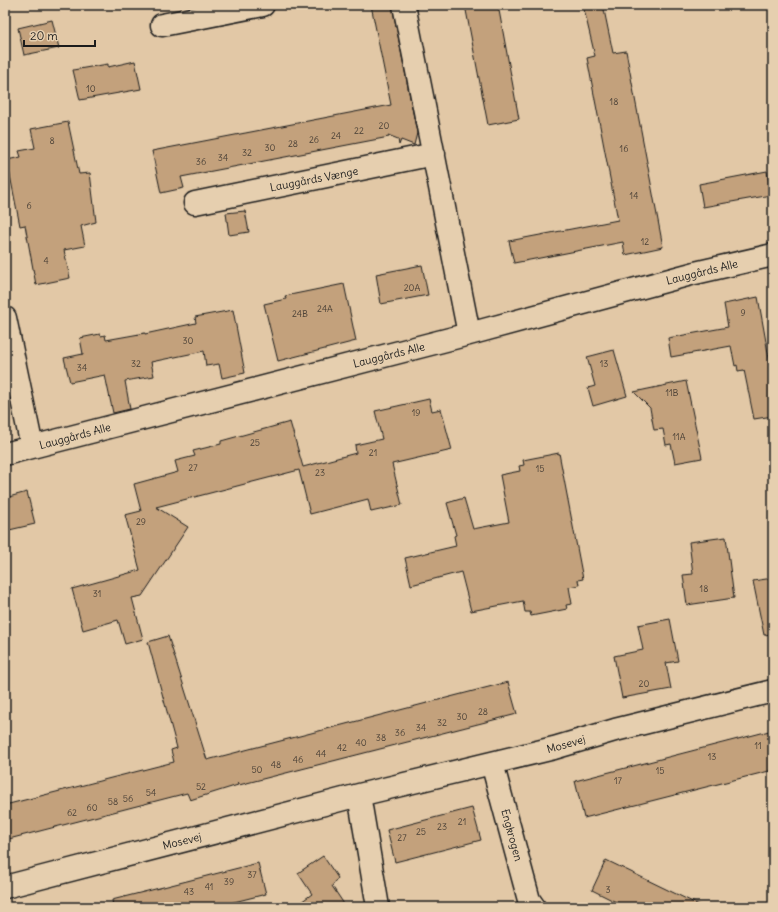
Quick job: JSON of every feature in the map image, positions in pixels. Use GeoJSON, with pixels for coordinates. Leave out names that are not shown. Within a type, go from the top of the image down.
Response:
{"type":"FeatureCollection","features":[{"type":"Feature","properties":{"kind":"street"},"geometry":{"type":"LineString","coordinates":[[162,25],[263,5]]}},
{"type":"Feature","properties":{"kind":"street"},"geometry":{"type":"LineString","coordinates":[[404,5],[469,334]]}},
{"type":"Feature","properties":{"kind":"street","name":"Lauggårds Vænge"},"geometry":{"type":"LineString","coordinates":[[195,203],[434,154]]}},
{"type":"Feature","properties":{"kind":"street","name":"Lauggårds Alle"},"geometry":{"type":"LineString","coordinates":[[5,454],[469,334],[695,273],[773,255]]}},
{"type":"Feature","properties":{"kind":"street"},"geometry":{"type":"LineString","coordinates":[[5,318],[32,447]]}},
{"type":"Feature","properties":{"kind":"street","name":"Mosevej"},"geometry":{"type":"LineString","coordinates":[[5,887],[359,795],[554,748],[615,730],[773,691]]}},
{"type":"Feature","properties":{"kind":"street","name":"Engkrogen"},"geometry":{"type":"LineString","coordinates":[[492,763],[529,900],[534,907]]}},
{"type":"Feature","properties":{"kind":"street"},"geometry":{"type":"LineString","coordinates":[[359,795],[378,907]]}},
{"type":"Feature","properties":{"kind":"building"},"geometry":{"type":"Polygon","coordinates":[[[371,5],[392,5],[417,133],[414,145],[401,140],[399,145],[398,139],[388,135],[389,137],[181,177],[184,188],[161,193],[152,151],[391,105],[371,5]]]}},
{"type":"Feature","properties":{"kind":"building"},"geometry":{"type":"Polygon","coordinates":[[[465,5],[498,5],[519,119],[488,125],[465,5]]]}},
{"type":"Feature","properties":{"kind":"building"},"geometry":{"type":"Polygon","coordinates":[[[583,5],[603,5],[613,53],[626,51],[663,247],[625,255],[623,242],[514,263],[509,241],[618,220],[587,58],[595,56],[583,5]]]}},
{"type":"Feature","properties":{"kind":"building"},"geometry":{"type":"Polygon","coordinates":[[[52,20],[59,48],[24,55],[18,28],[52,20]]]}},
{"type":"Feature","properties":{"kind":"building"},"geometry":{"type":"Polygon","coordinates":[[[135,61],[141,89],[80,100],[73,70],[108,64],[108,67],[135,61]]]}},
{"type":"Feature","properties":{"kind":"building"},"geometry":{"type":"Polygon","coordinates":[[[68,122],[79,174],[90,173],[96,222],[81,226],[85,246],[64,250],[70,278],[36,285],[25,225],[20,226],[7,160],[21,157],[19,151],[35,148],[31,129],[68,122]]]}},
{"type":"Feature","properties":{"kind":"building"},"geometry":{"type":"Polygon","coordinates":[[[767,171],[771,195],[703,207],[699,184],[767,171]]]}},
{"type":"Feature","properties":{"kind":"building"},"geometry":{"type":"Polygon","coordinates":[[[245,211],[249,232],[229,235],[226,213],[245,211]]]}},
{"type":"Feature","properties":{"kind":"building"},"geometry":{"type":"Polygon","coordinates":[[[422,265],[428,295],[381,304],[376,274],[422,265]]]}},
{"type":"Feature","properties":{"kind":"building"},"geometry":{"type":"Polygon","coordinates":[[[344,284],[356,341],[278,361],[264,304],[286,299],[285,296],[344,284]]]}},
{"type":"Feature","properties":{"kind":"building"},"geometry":{"type":"Polygon","coordinates":[[[758,297],[773,381],[773,416],[754,419],[744,370],[738,371],[737,365],[735,366],[731,346],[671,357],[668,338],[728,327],[724,304],[758,297]]]}},
{"type":"Feature","properties":{"kind":"building"},"geometry":{"type":"Polygon","coordinates":[[[233,310],[245,373],[222,378],[219,364],[206,366],[204,351],[151,362],[154,376],[125,381],[130,409],[113,413],[105,375],[70,382],[64,358],[83,354],[80,338],[100,334],[101,336],[105,335],[106,340],[145,334],[196,323],[195,317],[233,310]]]}},
{"type":"Feature","properties":{"kind":"building"},"geometry":{"type":"Polygon","coordinates":[[[614,350],[627,396],[593,406],[588,388],[595,386],[587,357],[614,350]]]}},
{"type":"Feature","properties":{"kind":"building"},"geometry":{"type":"Polygon","coordinates":[[[686,381],[702,458],[675,463],[671,444],[666,445],[663,429],[654,430],[650,408],[634,392],[686,381]]]}},
{"type":"Feature","properties":{"kind":"building"},"geometry":{"type":"Polygon","coordinates":[[[429,399],[432,411],[441,409],[452,450],[392,464],[402,505],[371,512],[368,499],[310,514],[299,470],[156,507],[188,527],[142,596],[132,598],[143,639],[125,644],[118,620],[83,630],[72,589],[140,570],[125,515],[141,511],[134,484],[178,472],[175,461],[195,456],[193,451],[221,444],[221,441],[290,422],[303,467],[356,453],[355,445],[382,439],[375,411],[429,399]]]}},
{"type":"Feature","properties":{"kind":"building"},"geometry":{"type":"Polygon","coordinates":[[[559,453],[583,579],[578,580],[579,585],[569,587],[572,604],[566,605],[567,609],[531,616],[530,612],[525,612],[523,601],[471,611],[461,572],[411,585],[405,558],[456,546],[454,536],[456,535],[447,503],[464,498],[473,529],[509,522],[500,475],[520,471],[519,466],[524,465],[523,460],[559,453]]]}},
{"type":"Feature","properties":{"kind":"building"},"geometry":{"type":"Polygon","coordinates":[[[27,492],[35,524],[5,531],[5,498],[27,492]]]}},
{"type":"Feature","properties":{"kind":"building"},"geometry":{"type":"Polygon","coordinates":[[[726,537],[734,598],[687,605],[683,575],[693,574],[689,542],[726,537]]]}},
{"type":"Feature","properties":{"kind":"building"},"geometry":{"type":"Polygon","coordinates":[[[773,578],[773,634],[764,635],[753,581],[773,578]]]}},
{"type":"Feature","properties":{"kind":"building"},"geometry":{"type":"Polygon","coordinates":[[[670,619],[678,661],[666,663],[671,689],[622,698],[614,656],[643,650],[638,625],[670,619]]]}},
{"type":"Feature","properties":{"kind":"building"},"geometry":{"type":"Polygon","coordinates":[[[168,636],[207,760],[508,682],[517,714],[239,785],[237,782],[238,785],[190,800],[187,793],[5,840],[5,805],[174,762],[171,750],[177,748],[148,642],[168,636]]]}},
{"type":"Feature","properties":{"kind":"building"},"geometry":{"type":"Polygon","coordinates":[[[773,730],[773,770],[584,818],[575,781],[773,730]]]}},
{"type":"Feature","properties":{"kind":"building"},"geometry":{"type":"Polygon","coordinates":[[[472,808],[481,840],[395,862],[387,830],[472,808]]]}},
{"type":"Feature","properties":{"kind":"building"},"geometry":{"type":"Polygon","coordinates":[[[323,856],[338,878],[332,886],[346,907],[294,907],[312,894],[298,873],[323,856]]]}},
{"type":"Feature","properties":{"kind":"building"},"geometry":{"type":"Polygon","coordinates":[[[606,860],[703,907],[626,907],[592,890],[606,860]]]}},
{"type":"Feature","properties":{"kind":"building"},"geometry":{"type":"Polygon","coordinates":[[[258,863],[266,894],[214,907],[113,907],[112,900],[258,863]]]}}]}
